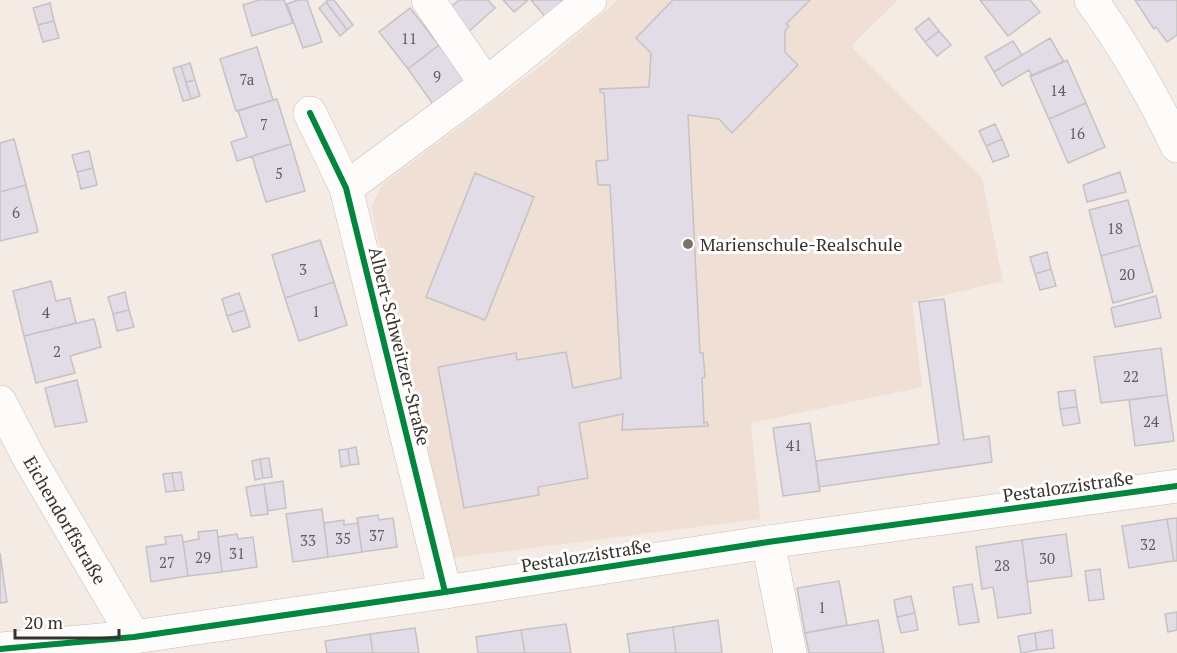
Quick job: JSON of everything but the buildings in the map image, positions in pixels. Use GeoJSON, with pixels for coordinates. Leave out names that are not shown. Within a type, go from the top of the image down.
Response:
{"type":"FeatureCollection","features":[{"type":"Feature","properties":{"kind":"street"},"geometry":{"type":"LineString","coordinates":[[428,0],[486,84]]}},
{"type":"Feature","properties":{"kind":"street"},"geometry":{"type":"LineString","coordinates":[[346,188],[486,84],[590,0]]}},
{"type":"Feature","properties":{"kind":"street"},"geometry":{"type":"LineString","coordinates":[[1091,0],[1108,22],[1166,122],[1177,146]]}},
{"type":"Feature","properties":{"kind":"street","name":"Albert-Schweitzer-Straße"},"geometry":{"type":"LineString","coordinates":[[310,113],[346,188],[445,592]]}},
{"type":"Feature","properties":{"kind":"street","name":"Eichendorffstraße"},"geometry":{"type":"LineString","coordinates":[[0,402],[29,458],[134,637]]}},
{"type":"Feature","properties":{"kind":"street","name":"Pestalozzistraße"},"geometry":{"type":"LineString","coordinates":[[0,649],[134,637],[768,542],[1177,486]]}},
{"type":"Feature","properties":{"kind":"street"},"geometry":{"type":"LineString","coordinates":[[768,542],[790,653]]}},
{"type":"Feature","properties":{"kind":"shaded area","name":"Marienschule-Realschule"},"geometry":{"type":"Polygon","coordinates":[[[618,0],[898,0],[851,46],[982,178],[1003,281],[912,303],[922,387],[751,423],[760,519],[453,558],[371,207],[383,184],[541,66],[618,0]]]}},
{"type":"Feature","properties":{"kind":"cycle path"},"geometry":{"type":"LineString","coordinates":[[310,113],[346,188],[445,592]]}},
{"type":"Feature","properties":{"kind":"cycle path"},"geometry":{"type":"LineString","coordinates":[[0,649],[134,637],[768,542],[1177,486]]}},
{"type":"Feature","properties":{"kind":"place","name":"Marienschule-Realschule"},"geometry":{"type":"Point","coordinates":[688,244]}}]}
